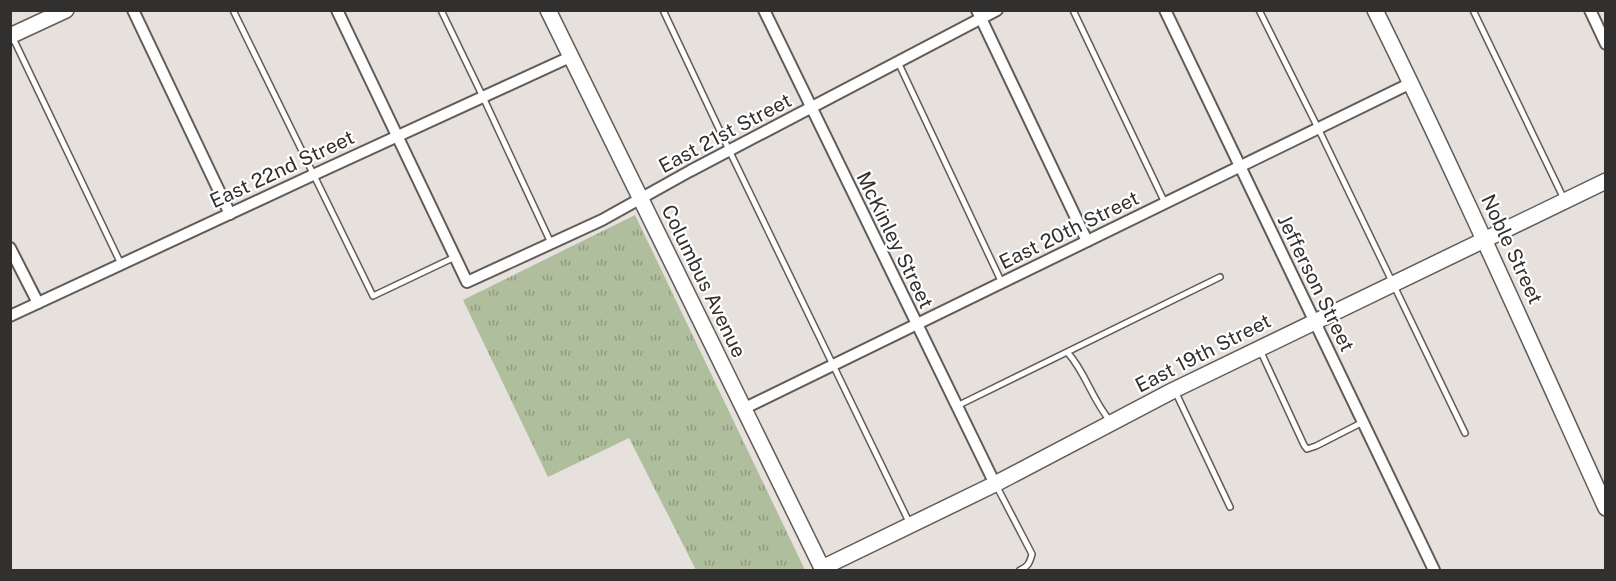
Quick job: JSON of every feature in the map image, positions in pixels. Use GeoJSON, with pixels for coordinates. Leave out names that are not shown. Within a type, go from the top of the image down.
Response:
{"type":"FeatureCollection","features":[{"type":"Feature","properties":{"kind":"street"},"geometry":{"type":"LineString","coordinates":[[11,36],[66,10]]}},
{"type":"Feature","properties":{"kind":"street"},"geometry":{"type":"LineString","coordinates":[[133,10],[230,214]]}},
{"type":"Feature","properties":{"kind":"street"},"geometry":{"type":"LineString","coordinates":[[337,10],[455,257]]}},
{"type":"Feature","properties":{"kind":"street","name":"Columbus Avenue"},"geometry":{"type":"LineString","coordinates":[[548,10],[822,569]]}},
{"type":"Feature","properties":{"kind":"street","name":"McKinley Street"},"geometry":{"type":"LineString","coordinates":[[764,10],[995,484]]}},
{"type":"Feature","properties":{"kind":"street","name":"East 21st Street"},"geometry":{"type":"LineString","coordinates":[[455,257],[467,282],[602,220],[729,150],[898,62],[979,15],[997,10]]}},
{"type":"Feature","properties":{"kind":"street","name":"Jefferson Street"},"geometry":{"type":"LineString","coordinates":[[1165,10],[1434,570]]}},
{"type":"Feature","properties":{"kind":"street","name":"Noble Street"},"geometry":{"type":"LineString","coordinates":[[1375,10],[1484,239],[1605,508]]}},
{"type":"Feature","properties":{"kind":"street"},"geometry":{"type":"LineString","coordinates":[[1590,10],[1605,44]]}},
{"type":"Feature","properties":{"kind":"street"},"geometry":{"type":"LineString","coordinates":[[979,15],[1087,241]]}},
{"type":"Feature","properties":{"kind":"street","name":"East 22nd Street"},"geometry":{"type":"LineString","coordinates":[[10,316],[570,57]]}},
{"type":"Feature","properties":{"kind":"street","name":"East 20th Street"},"geometry":{"type":"LineString","coordinates":[[743,409],[1411,83]]}},
{"type":"Feature","properties":{"kind":"street","name":"East 19th Street"},"geometry":{"type":"LineString","coordinates":[[822,569],[995,484],[1174,390],[1605,181]]}},
{"type":"Feature","properties":{"kind":"street"},"geometry":{"type":"LineString","coordinates":[[10,248],[38,303]]}},
{"type":"Feature","properties":{"kind":"lane"},"geometry":{"type":"LineString","coordinates":[[233,10],[373,296],[455,257]]}},
{"type":"Feature","properties":{"kind":"lane"},"geometry":{"type":"LineString","coordinates":[[441,10],[551,243]]}},
{"type":"Feature","properties":{"kind":"lane"},"geometry":{"type":"LineString","coordinates":[[663,10],[911,525]]}},
{"type":"Feature","properties":{"kind":"lane"},"geometry":{"type":"LineString","coordinates":[[1073,10],[1165,203]]}},
{"type":"Feature","properties":{"kind":"lane"},"geometry":{"type":"LineString","coordinates":[[1259,10],[1465,433]]}},
{"type":"Feature","properties":{"kind":"lane"},"geometry":{"type":"LineString","coordinates":[[1473,10],[1565,200]]}},
{"type":"Feature","properties":{"kind":"lane"},"geometry":{"type":"LineString","coordinates":[[11,36],[121,264]]}},
{"type":"Feature","properties":{"kind":"lane"},"geometry":{"type":"LineString","coordinates":[[898,62],[1002,283]]}},
{"type":"Feature","properties":{"kind":"lane"},"geometry":{"type":"LineString","coordinates":[[957,406],[1220,277]]}},
{"type":"Feature","properties":{"kind":"lane"},"geometry":{"type":"LineString","coordinates":[[1259,348],[1307,448],[1316,446],[1364,422]]}},
{"type":"Feature","properties":{"kind":"lane"},"geometry":{"type":"LineString","coordinates":[[1068,353],[1075,361],[1101,411],[1112,423]]}},
{"type":"Feature","properties":{"kind":"lane"},"geometry":{"type":"LineString","coordinates":[[1174,390],[1230,507]]}},
{"type":"Feature","properties":{"kind":"lane"},"geometry":{"type":"LineString","coordinates":[[995,484],[1032,554],[1026,567],[1020,570]]}},
{"type":"Feature","properties":{"kind":"green space"},"geometry":{"type":"Polygon","coordinates":[[[635,215],[805,570],[696,570],[629,438],[548,477],[463,300],[635,215]]]}}]}
